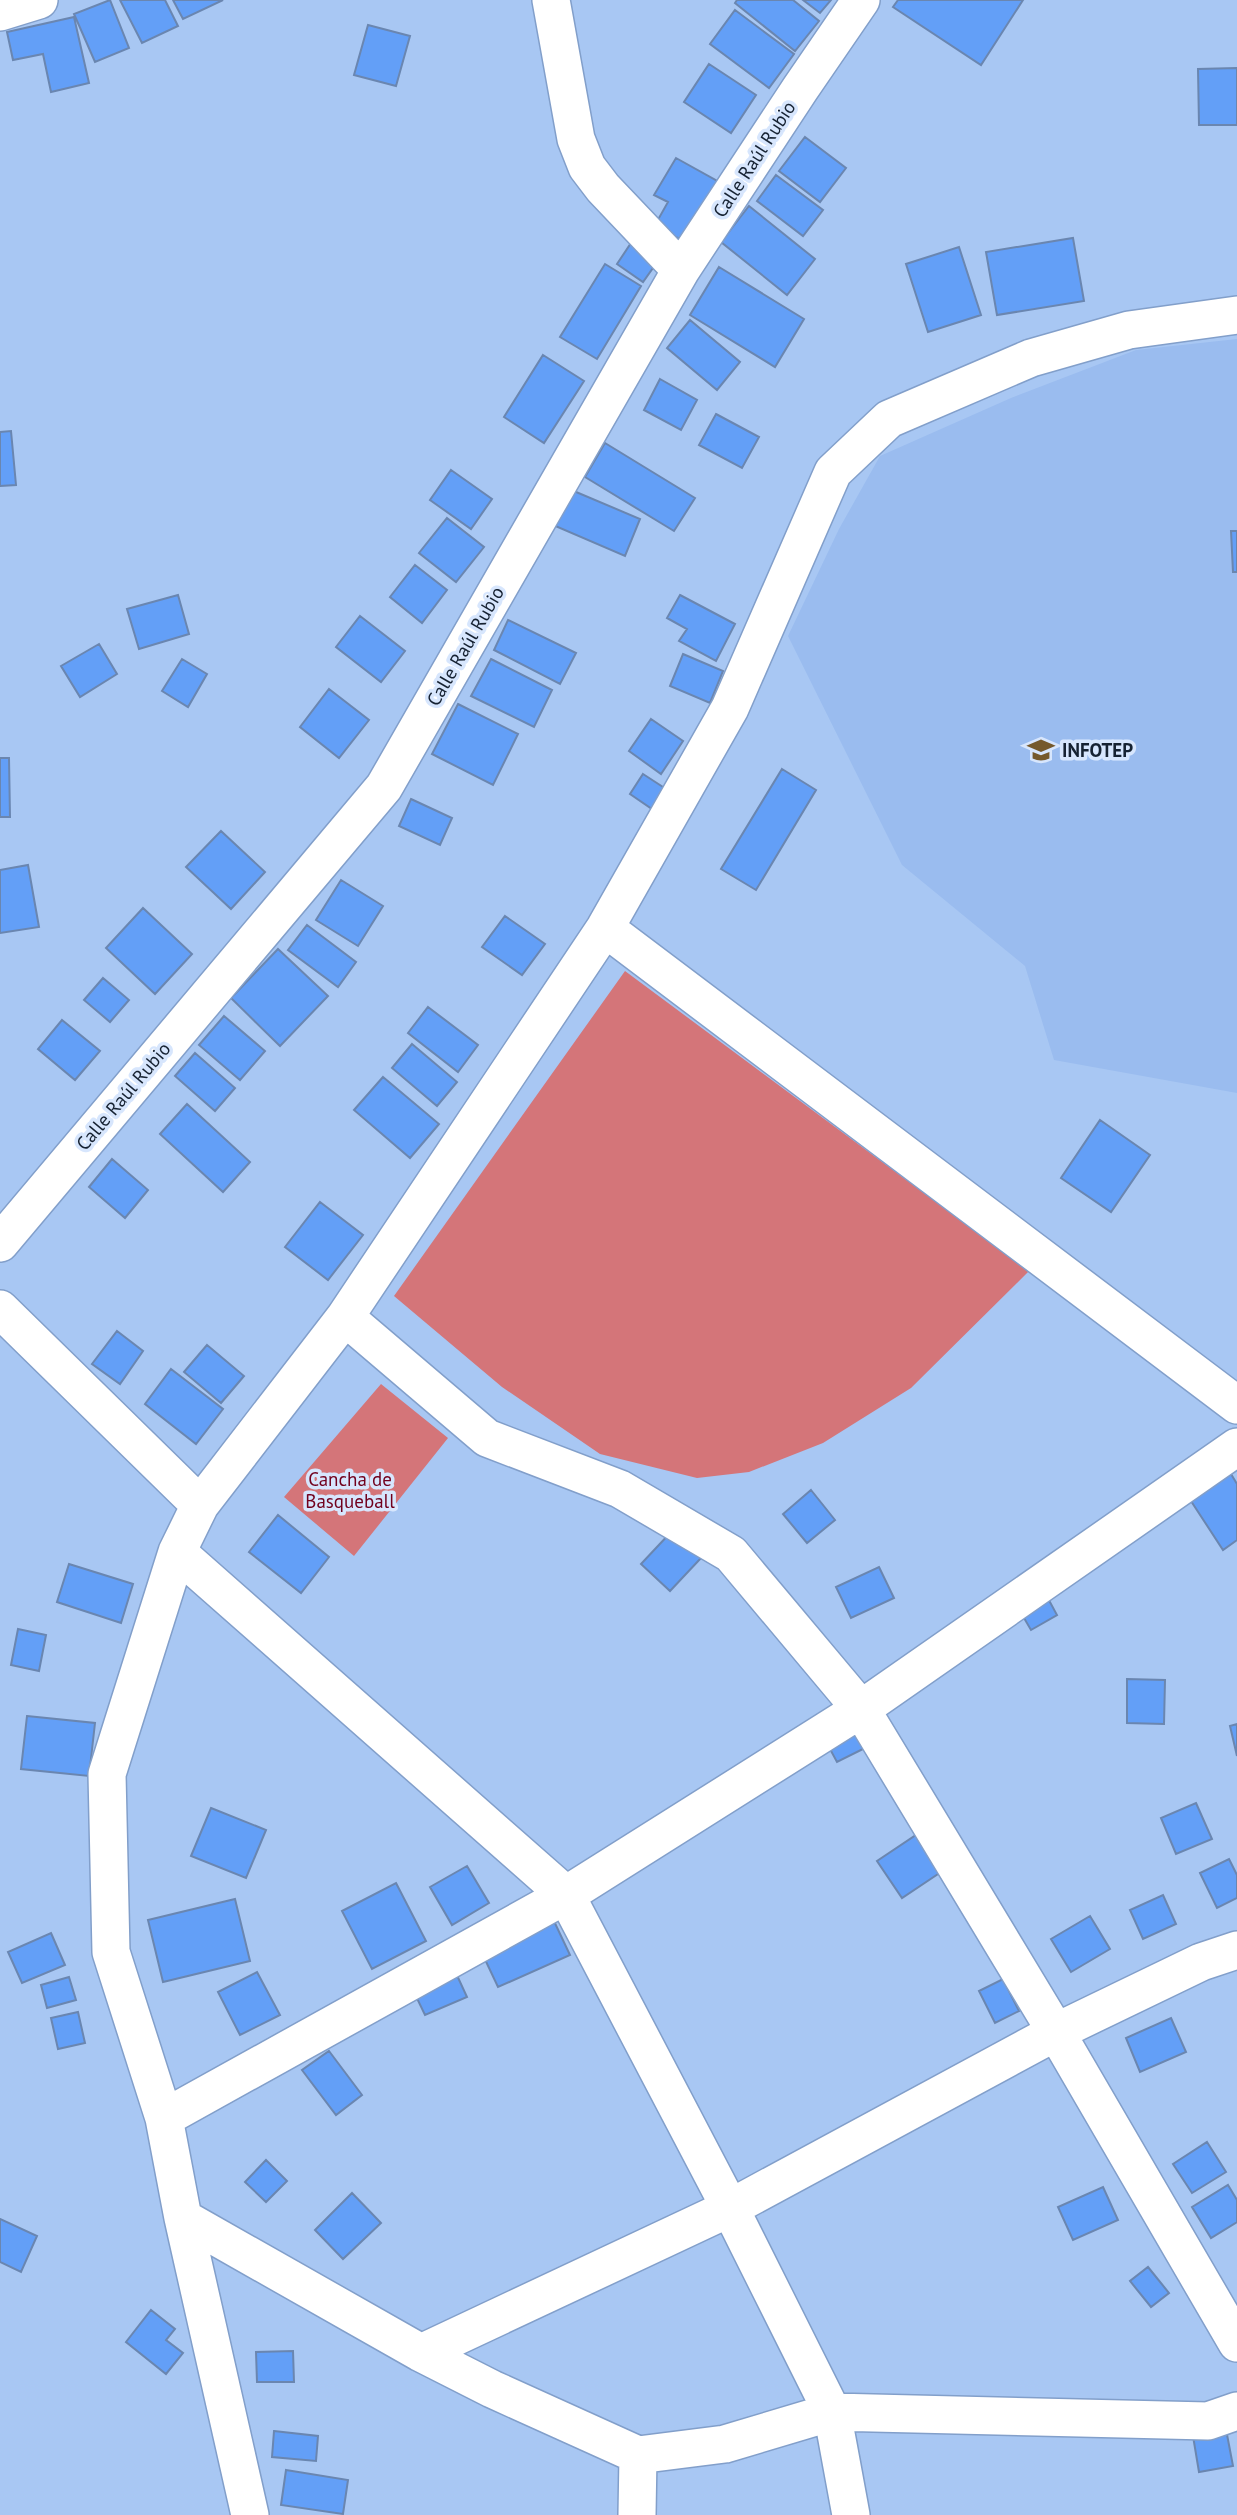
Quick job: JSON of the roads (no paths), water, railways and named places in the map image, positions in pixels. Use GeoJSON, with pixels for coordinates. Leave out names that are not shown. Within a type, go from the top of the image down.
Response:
{"type":"FeatureCollection","features":[{"type":"Feature","properties":{"kind":"street"},"geometry":{"type":"LineString","coordinates":[[0,12],[39,0]]}},
{"type":"Feature","properties":{"kind":"street"},"geometry":{"type":"LineString","coordinates":[[551,0],[576,139],[587,167],[603,188],[681,271]]}},
{"type":"Feature","properties":{"kind":"street","name":"Calle Raúl Rubio"},"geometry":{"type":"LineString","coordinates":[[0,1243],[384,787],[681,271],[861,0]]}},
{"type":"Feature","properties":{"kind":"street"},"geometry":{"type":"LineString","coordinates":[[250,2515],[183,2218],[164,2118],[111,1952],[107,1774],[177,1552],[200,1505],[345,1317],[605,928],[730,708],[833,472],[889,419],[1031,358],[1129,330],[1237,316]]}},
{"type":"Feature","properties":{"kind":"street"},"geometry":{"type":"LineString","coordinates":[[605,928],[1237,1405]]}},
{"type":"Feature","properties":{"kind":"street"},"geometry":{"type":"LineString","coordinates":[[0,1309],[200,1505]]}},
{"type":"Feature","properties":{"kind":"street"},"geometry":{"type":"LineString","coordinates":[[345,1317],[487,1438],[620,1489],[731,1555],[861,1709],[1056,2032],[1237,2343]]}},
{"type":"Feature","properties":{"kind":"street"},"geometry":{"type":"LineString","coordinates":[[164,2118],[566,1895],[861,1709],[1237,1447]]}},
{"type":"Feature","properties":{"kind":"street"},"geometry":{"type":"LineString","coordinates":[[177,1552],[566,1895],[730,2208],[832,2412],[851,2515]]}},
{"type":"Feature","properties":{"kind":"street"},"geometry":{"type":"LineString","coordinates":[[421,2353],[730,2208],[1056,2032],[1201,1962],[1237,1950]]}},
{"type":"Feature","properties":{"kind":"street"},"geometry":{"type":"LineString","coordinates":[[183,2218],[421,2353],[492,2389],[638,2455],[725,2444],[832,2412],[1208,2421],[1237,2412]]}},
{"type":"Feature","properties":{"kind":"street"},"geometry":{"type":"LineString","coordinates":[[638,2455],[638,2515]]}},
{"type":"Feature","properties":{"kind":"place","name":"INFOTEP"},"geometry":{"type":"Point","coordinates":[1041,750]}},
{"type":"Feature","properties":{"kind":"park label","name":"Cancha de Basqueball"},"geometry":{"type":"Point","coordinates":[350,1490]}}]}
